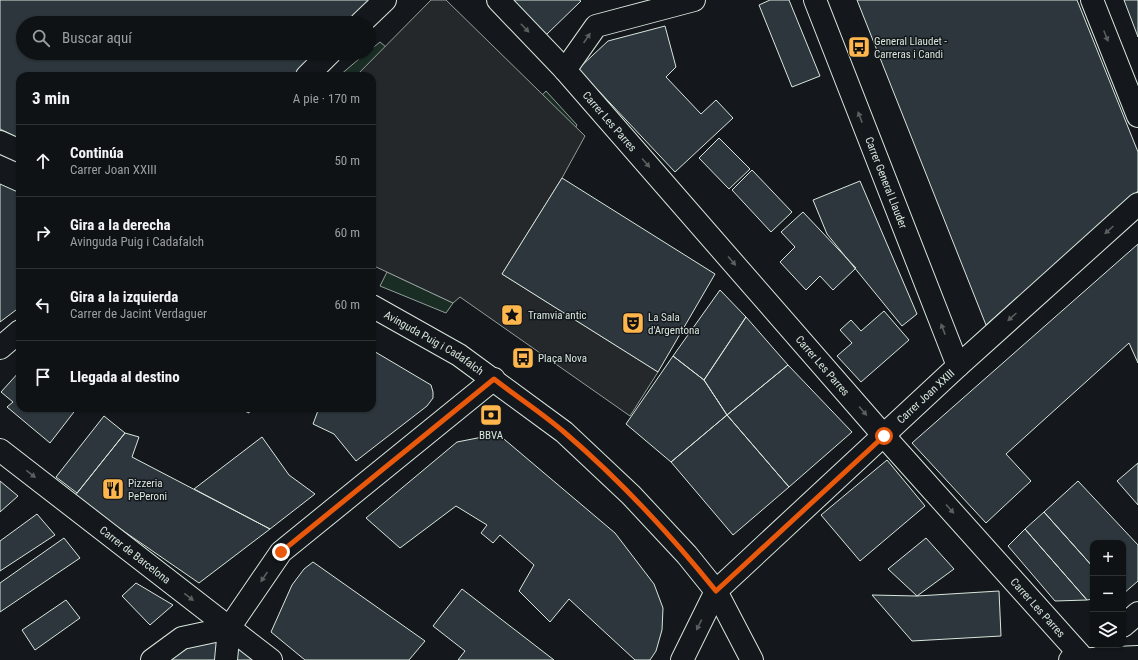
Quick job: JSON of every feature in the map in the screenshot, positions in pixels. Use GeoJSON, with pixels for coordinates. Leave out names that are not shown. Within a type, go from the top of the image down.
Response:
{"type":"FeatureCollection","features":[{"type":"Feature","properties":{"kind":"street"},"geometry":{"type":"LineString","coordinates":[[368,16],[385,0]]}},
{"type":"Feature","properties":{"kind":"street","name":"Carrer Les Parres"},"geometry":{"type":"LineString","coordinates":[[498,0],[565,70],[1079,660]]}},
{"type":"Feature","properties":{"kind":"street"},"geometry":{"type":"LineString","coordinates":[[565,70],[596,26],[694,0]]}},
{"type":"Feature","properties":{"kind":"street","name":"Carrer General Llauder"},"geometry":{"type":"LineString","coordinates":[[815,0],[958,366]]}},
{"type":"Feature","properties":{"kind":"street"},"geometry":{"type":"LineString","coordinates":[[1092,0],[1138,116]]}},
{"type":"Feature","properties":{"kind":"street"},"geometry":{"type":"LineString","coordinates":[[311,72],[323,60]]}},
{"type":"Feature","properties":{"kind":"street"},"geometry":{"type":"LineString","coordinates":[[0,142],[16,149]]}},
{"type":"Feature","properties":{"kind":"street","name":"Carrer Joan XXIII"},"geometry":{"type":"LineString","coordinates":[[716,591],[958,366],[1138,204]]}},
{"type":"Feature","properties":{"kind":"street","name":"Avinguda Puig i Cadafalch"},"geometry":{"type":"LineString","coordinates":[[376,308],[444,345],[494,379],[564,432],[630,495],[687,555],[716,591],[752,660]]}},
{"type":"Feature","properties":{"kind":"street"},"geometry":{"type":"LineString","coordinates":[[0,348],[16,334]]}},
{"type":"Feature","properties":{"kind":"street"},"geometry":{"type":"LineString","coordinates":[[226,660],[229,628],[281,552],[494,379]]}},
{"type":"Feature","properties":{"kind":"street","name":"Carrer de Barcelona"},"geometry":{"type":"LineString","coordinates":[[0,450],[271,660]]}},
{"type":"Feature","properties":{"kind":"street"},"geometry":{"type":"LineString","coordinates":[[682,660],[716,591]]}},
{"type":"Feature","properties":{"kind":"street"},"geometry":{"type":"LineString","coordinates":[[1126,623],[1138,613]]}},
{"type":"Feature","properties":{"kind":"street"},"geometry":{"type":"LineString","coordinates":[[152,660],[182,638],[229,628]]}},
{"type":"Feature","properties":{"kind":"street"},"geometry":{"type":"LineString","coordinates":[[1079,660],[1096,648]]}},
{"type":"Feature","properties":{"kind":"street"},"geometry":{"type":"LineString","coordinates":[[1079,660],[1138,656]]}},
{"type":"Feature","properties":{"kind":"green space"},"geometry":{"type":"Polygon","coordinates":[[[380,42],[399,58],[376,73],[376,72],[344,72],[358,60],[376,60],[376,45],[380,42]]]}},
{"type":"Feature","properties":{"kind":"green space"},"geometry":{"type":"Polygon","coordinates":[[[546,91],[577,125],[569,139],[531,107],[546,91]]]}},
{"type":"Feature","properties":{"kind":"green space"},"geometry":{"type":"Polygon","coordinates":[[[387,272],[453,303],[446,313],[380,286],[387,272]]]}},
{"type":"Feature","properties":{"kind":"shaded area","name":"Plaça Nova"},"geometry":{"type":"Polygon","coordinates":[[[431,0],[446,0],[585,136],[562,178],[502,274],[658,372],[630,416],[460,297],[453,303],[376,267],[376,72],[360,72],[372,60],[376,60],[376,56],[431,0]]]}},
{"type":"Feature","properties":{"kind":"building"},"geometry":{"type":"Polygon","coordinates":[[[0,0],[372,0],[355,16],[16,16],[16,60],[310,60],[297,72],[16,72],[16,137],[0,129],[0,0]]]}},
{"type":"Feature","properties":{"kind":"building"},"geometry":{"type":"Polygon","coordinates":[[[512,0],[579,0],[581,1],[546,35],[512,0]]]}},
{"type":"Feature","properties":{"kind":"building"},"geometry":{"type":"Polygon","coordinates":[[[770,0],[789,0],[820,76],[792,87],[759,5],[770,0]]]}},
{"type":"Feature","properties":{"kind":"building"},"geometry":{"type":"Polygon","coordinates":[[[857,0],[1077,0],[1138,152],[1138,191],[986,325],[857,0]]]}},
{"type":"Feature","properties":{"kind":"building"},"geometry":{"type":"Polygon","coordinates":[[[1124,0],[1138,0],[1138,37],[1124,0]]]}},
{"type":"Feature","properties":{"kind":"building"},"geometry":{"type":"Polygon","coordinates":[[[665,26],[676,67],[666,77],[701,114],[716,100],[733,118],[675,172],[578,69],[608,41],[665,26]]]}},
{"type":"Feature","properties":{"kind":"building"},"geometry":{"type":"Polygon","coordinates":[[[719,138],[750,169],[729,189],[699,158],[719,138]]]}},
{"type":"Feature","properties":{"kind":"building"},"geometry":{"type":"Polygon","coordinates":[[[752,170],[792,212],[771,232],[732,190],[752,170]]]}},
{"type":"Feature","properties":{"kind":"building","name":"La Sala d'Argentona"},"geometry":{"type":"Polygon","coordinates":[[[562,178],[715,274],[658,372],[502,274],[562,178]]]}},
{"type":"Feature","properties":{"kind":"building"},"geometry":{"type":"Polygon","coordinates":[[[860,181],[917,314],[902,326],[827,234],[813,200],[860,181]]]}},
{"type":"Feature","properties":{"kind":"building"},"geometry":{"type":"Polygon","coordinates":[[[0,184],[16,191],[16,310],[0,322],[0,184]]]}},
{"type":"Feature","properties":{"kind":"building"},"geometry":{"type":"Polygon","coordinates":[[[803,212],[856,268],[833,290],[820,276],[806,290],[780,262],[795,247],[781,232],[803,212]]]}},
{"type":"Feature","properties":{"kind":"building"},"geometry":{"type":"Polygon","coordinates":[[[1138,244],[1138,363],[1129,343],[1006,454],[1031,481],[986,523],[912,443],[1138,244]]]}},
{"type":"Feature","properties":{"kind":"building"},"geometry":{"type":"Polygon","coordinates":[[[720,290],[746,317],[704,380],[673,356],[720,290]]]}},
{"type":"Feature","properties":{"kind":"building"},"geometry":{"type":"Polygon","coordinates":[[[884,311],[909,340],[861,382],[837,356],[852,343],[840,330],[851,320],[861,331],[884,311]]]}},
{"type":"Feature","properties":{"kind":"building"},"geometry":{"type":"Polygon","coordinates":[[[746,317],[788,365],[727,415],[704,380],[746,317]]]}},
{"type":"Feature","properties":{"kind":"building"},"geometry":{"type":"Polygon","coordinates":[[[376,352],[431,385],[433,398],[427,406],[356,461],[334,434],[313,424],[318,412],[376,412],[376,352]]]}},
{"type":"Feature","properties":{"kind":"building"},"geometry":{"type":"Polygon","coordinates":[[[673,356],[704,380],[727,415],[671,462],[626,424],[673,356]]]}},
{"type":"Feature","properties":{"kind":"building"},"geometry":{"type":"Polygon","coordinates":[[[788,365],[852,432],[789,487],[727,415],[788,365]]]}},
{"type":"Feature","properties":{"kind":"building"},"geometry":{"type":"Polygon","coordinates":[[[16,375],[16,412],[74,412],[50,443],[7,407],[13,402],[1,392],[16,375]]]}},
{"type":"Feature","properties":{"kind":"building"},"geometry":{"type":"Polygon","coordinates":[[[727,415],[789,487],[733,535],[671,462],[727,415]]]}},
{"type":"Feature","properties":{"kind":"building"},"geometry":{"type":"Polygon","coordinates":[[[104,416],[125,433],[77,493],[56,477],[104,416]]]}},
{"type":"Feature","properties":{"kind":"building"},"geometry":{"type":"Polygon","coordinates":[[[125,433],[139,437],[132,457],[270,529],[199,583],[74,497],[125,433]]]}},
{"type":"Feature","properties":{"kind":"building"},"geometry":{"type":"Polygon","coordinates":[[[498,434],[615,533],[654,584],[663,608],[662,630],[656,651],[650,660],[635,660],[569,599],[550,622],[519,591],[534,565],[500,535],[493,543],[481,533],[487,525],[456,506],[400,548],[366,518],[457,442],[498,434]]]}},
{"type":"Feature","properties":{"kind":"building"},"geometry":{"type":"Polygon","coordinates":[[[262,437],[289,475],[315,494],[270,529],[194,489],[262,437]]]}},
{"type":"Feature","properties":{"kind":"building"},"geometry":{"type":"Polygon","coordinates":[[[887,460],[925,506],[860,561],[821,515],[887,460]]]}},
{"type":"Feature","properties":{"kind":"building"},"geometry":{"type":"Polygon","coordinates":[[[1138,463],[1138,505],[1117,481],[1138,463]]]}},
{"type":"Feature","properties":{"kind":"building"},"geometry":{"type":"Polygon","coordinates":[[[0,481],[18,496],[0,512],[0,481]]]}},
{"type":"Feature","properties":{"kind":"building"},"geometry":{"type":"Polygon","coordinates":[[[1078,481],[1138,545],[1138,581],[1126,591],[1126,540],[1090,540],[1090,564],[1044,512],[1078,481]]]}},
{"type":"Feature","properties":{"kind":"building"},"geometry":{"type":"Polygon","coordinates":[[[1044,512],[1090,564],[1090,600],[1087,600],[1025,529],[1044,512]]]}},
{"type":"Feature","properties":{"kind":"building"},"geometry":{"type":"Polygon","coordinates":[[[37,514],[55,535],[0,571],[0,541],[37,514]]]}},
{"type":"Feature","properties":{"kind":"building"},"geometry":{"type":"Polygon","coordinates":[[[1025,529],[1087,600],[1055,601],[1008,546],[1025,529]]]}},
{"type":"Feature","properties":{"kind":"building"},"geometry":{"type":"Polygon","coordinates":[[[64,538],[80,558],[0,612],[0,583],[64,538]]]}},
{"type":"Feature","properties":{"kind":"building"},"geometry":{"type":"Polygon","coordinates":[[[926,538],[954,569],[917,596],[888,569],[926,538]]]}},
{"type":"Feature","properties":{"kind":"building"},"geometry":{"type":"Polygon","coordinates":[[[313,562],[425,641],[409,660],[305,660],[271,632],[292,585],[304,569],[313,562]]]}},
{"type":"Feature","properties":{"kind":"building"},"geometry":{"type":"Polygon","coordinates":[[[136,583],[173,605],[150,625],[122,596],[136,583]]]}},
{"type":"Feature","properties":{"kind":"building"},"geometry":{"type":"Polygon","coordinates":[[[462,589],[554,660],[458,660],[465,651],[433,626],[462,589]]]}},
{"type":"Feature","properties":{"kind":"building"},"geometry":{"type":"Polygon","coordinates":[[[999,591],[1001,636],[912,641],[872,595],[917,596],[999,591]]]}},
{"type":"Feature","properties":{"kind":"building"},"geometry":{"type":"Polygon","coordinates":[[[66,600],[80,618],[35,650],[22,630],[66,600]]]}},
{"type":"Feature","properties":{"kind":"building"},"geometry":{"type":"Polygon","coordinates":[[[220,640],[217,660],[168,660],[186,647],[220,640]]]}},
{"type":"Feature","properties":{"kind":"building"},"geometry":{"type":"Polygon","coordinates":[[[237,643],[258,660],[233,660],[237,643]]]}},
{"type":"Feature","properties":{"kind":"place","name":"General Llaudet - Carreras i Candi"},"geometry":{"type":"Point","coordinates":[859,47]}},
{"type":"Feature","properties":{"kind":"place","name":"Tramvia antic"},"geometry":{"type":"Point","coordinates":[512,315]}},
{"type":"Feature","properties":{"kind":"place","name":"La Sala d'Argentona"},"geometry":{"type":"Point","coordinates":[633,323]}},
{"type":"Feature","properties":{"kind":"place","name":"Plaça Nova"},"geometry":{"type":"Point","coordinates":[523,358]}},
{"type":"Feature","properties":{"kind":"place","name":"BBVA"},"geometry":{"type":"Point","coordinates":[491,415]}},
{"type":"Feature","properties":{"kind":"place","name":"Pizzeria PePeroni"},"geometry":{"type":"Point","coordinates":[113,489]}},
{"type":"Feature","properties":{"kind":"route"},"geometry":{"type":"LineString","coordinates":[[281,552],[494,379],[564,432],[630,495],[687,555],[716,591],[884,436]]}}]}
